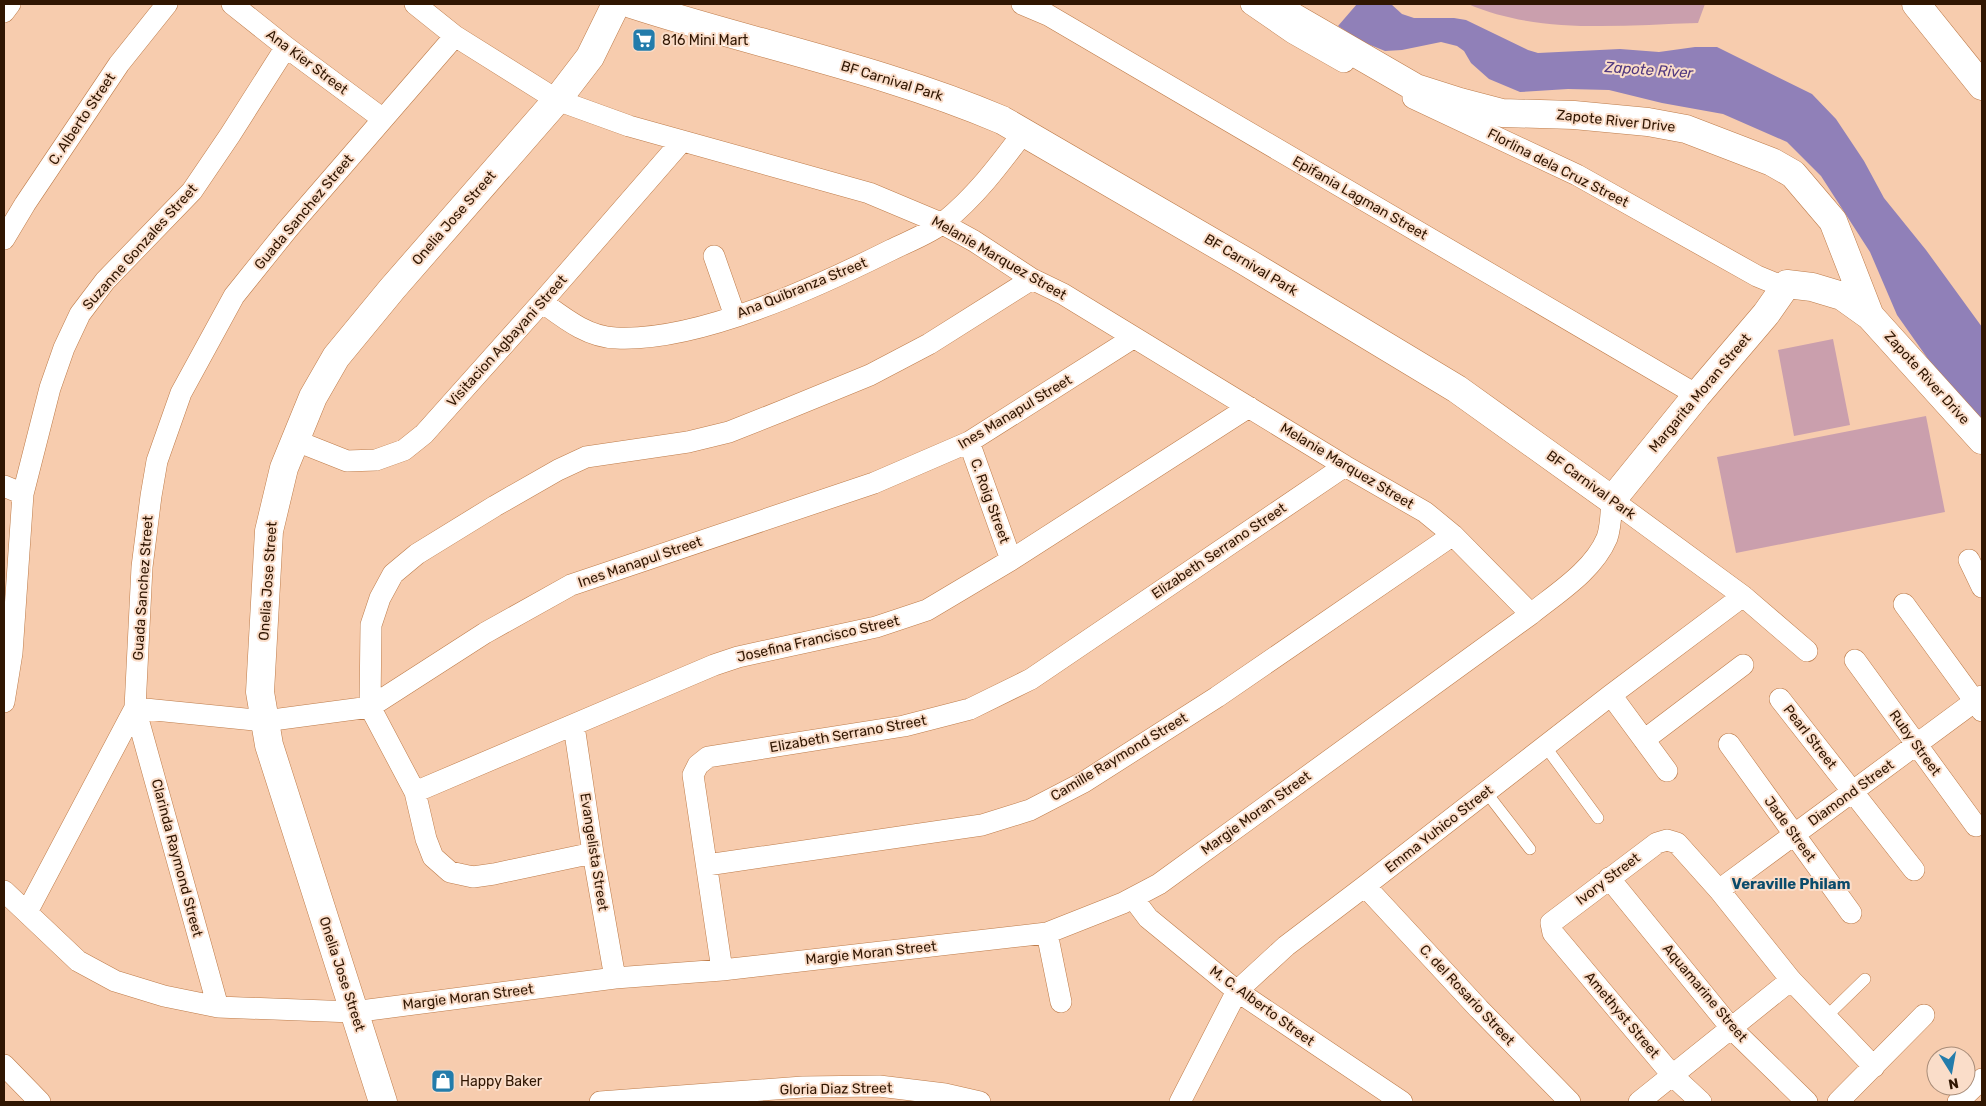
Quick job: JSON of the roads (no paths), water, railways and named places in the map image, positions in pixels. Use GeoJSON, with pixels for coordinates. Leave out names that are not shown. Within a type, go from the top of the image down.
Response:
{"type":"FeatureCollection","features":[{"type":"Feature","properties":{"kind":"main road","name":"Onelia Jose Street"},"geometry":{"type":"LineString","coordinates":[[383,1102],[269,745],[260,692],[269,531],[284,468],[294,440],[313,397],[336,357],[392,289],[557,100],[590,57],[616,4]]}},
{"type":"Feature","properties":{"kind":"main road","name":"BF Carnival Park"},"geometry":{"type":"LineString","coordinates":[[631,4],[884,77],[961,102],[1002,120],[1243,260],[1456,389],[1612,500]]}},
{"type":"Feature","properties":{"kind":"main road","name":"Zapote River Drive"},"geometry":{"type":"LineString","coordinates":[[1275,4],[1288,14],[1416,88],[1502,113],[1574,115],[1648,122],[1686,129],[1772,162],[1793,174],[1833,222],[1870,316],[1982,440]]}},
{"type":"Feature","properties":{"kind":"main road"},"geometry":{"type":"LineString","coordinates":[[1916,4],[1982,86]]}},
{"type":"Feature","properties":{"kind":"main road","name":"Margarita Moran Street"},"geometry":{"type":"LineString","coordinates":[[1612,500],[1766,314],[1786,284]]}},
{"type":"Feature","properties":{"kind":"main road","name":"Florlina dela Cruz Street"},"geometry":{"type":"LineString","coordinates":[[1786,284],[1812,287],[1842,296],[1870,316]]}},
{"type":"Feature","properties":{"kind":"street"},"geometry":{"type":"LineString","coordinates":[[4,12],[10,4]]}},
{"type":"Feature","properties":{"kind":"street","name":"C. Alberto Street"},"geometry":{"type":"LineString","coordinates":[[4,239],[25,204],[119,64],[167,4]]}},
{"type":"Feature","properties":{"kind":"street","name":"Ana Kier Street"},"geometry":{"type":"LineString","coordinates":[[232,4],[384,119]]}},
{"type":"Feature","properties":{"kind":"street","name":"Melanie Marquez Street"},"geometry":{"type":"LineString","coordinates":[[415,4],[455,36],[557,100],[622,124],[869,193],[943,224],[974,241],[1032,279],[1063,294],[1344,466],[1425,512],[1453,535],[1531,614]]}},
{"type":"Feature","properties":{"kind":"street","name":"Epifania Lagman Street"},"geometry":{"type":"LineString","coordinates":[[1022,4],[1048,15],[1697,395]]}},
{"type":"Feature","properties":{"kind":"street","name":"Florlina dela Cruz Street"},"geometry":{"type":"LineString","coordinates":[[1251,4],[1293,33],[1381,83],[1577,175],[1757,276],[1774,283],[1786,284]]}},
{"type":"Feature","properties":{"kind":"street","name":"Guada Sanchez Street"},"geometry":{"type":"LineString","coordinates":[[27,912],[136,708],[142,567],[151,496],[157,461],[181,393],[234,296],[287,230],[455,36]]}},
{"type":"Feature","properties":{"kind":"street","name":"Suzanne Gonzales Street"},"geometry":{"type":"LineString","coordinates":[[4,702],[12,653],[9,608],[13,490],[64,348],[80,314],[105,281],[192,190],[230,135],[286,46]]}},
{"type":"Feature","properties":{"kind":"street","name":"Ana Quibranza Street"},"geometry":{"type":"LineString","coordinates":[[542,302],[581,329],[614,338],[661,334],[690,329],[735,316],[797,293],[850,270],[943,224],[987,182],[1024,132]]}},
{"type":"Feature","properties":{"kind":"street","name":"Visitacion Agbayani Street"},"geometry":{"type":"LineString","coordinates":[[294,440],[347,462],[376,460],[404,450],[424,434],[542,302],[682,140]]}},
{"type":"Feature","properties":{"kind":"street"},"geometry":{"type":"LineString","coordinates":[[714,256],[735,316]]}},
{"type":"Feature","properties":{"kind":"street"},"geometry":{"type":"LineString","coordinates":[[593,853],[473,877],[450,872],[434,857],[426,839],[414,792],[370,708],[371,625],[380,598],[393,574],[418,554],[495,506],[558,470],[586,457],[688,442],[729,432],[870,375],[929,344],[1032,279]]}},
{"type":"Feature","properties":{"kind":"street","name":"Ines Manapul Street"},"geometry":{"type":"LineString","coordinates":[[136,708],[265,721],[370,708],[485,633],[571,585],[874,483],[968,442],[1133,338]]}},
{"type":"Feature","properties":{"kind":"street","name":"Josefina Francisco Street"},"geometry":{"type":"LineString","coordinates":[[414,792],[574,726],[714,665],[738,657],[876,627],[903,620],[927,610],[1011,560],[1249,407]]}},
{"type":"Feature","properties":{"kind":"street","name":"C. Roig Street"},"geometry":{"type":"LineString","coordinates":[[968,442],[1011,560]]}},
{"type":"Feature","properties":{"kind":"street","name":"Elizabeth Serrano Street"},"geometry":{"type":"LineString","coordinates":[[722,970],[693,775],[698,764],[708,757],[904,726],[970,709],[1031,679],[1344,466]]}},
{"type":"Feature","properties":{"kind":"street","name":"BF Carnival Park"},"geometry":{"type":"LineString","coordinates":[[1612,500],[1744,596],[1807,650]]}},
{"type":"Feature","properties":{"kind":"street","name":"Margie Moran Street"},"geometry":{"type":"LineString","coordinates":[[4,891],[78,961],[115,981],[164,996],[218,1007],[354,1012],[615,978],[722,970],[1047,933],[1133,898],[1159,884],[1531,614],[1581,574],[1601,549],[1608,535],[1612,500]]}},
{"type":"Feature","properties":{"kind":"street","name":"Camille Raymond Street"},"geometry":{"type":"LineString","coordinates":[[707,866],[982,825],[1030,810],[1084,782],[1217,697],[1453,535]]}},
{"type":"Feature","properties":{"kind":"street"},"geometry":{"type":"LineString","coordinates":[[1969,560],[1982,587]]}},
{"type":"Feature","properties":{"kind":"street","name":"Emma Yuhico Street"},"geometry":{"type":"LineString","coordinates":[[1180,1102],[1237,991],[1286,946],[1611,695],[1744,596]]}},
{"type":"Feature","properties":{"kind":"street"},"geometry":{"type":"LineString","coordinates":[[1904,604],[1980,703]]}},
{"type":"Feature","properties":{"kind":"street","name":"Ruby Street"},"geometry":{"type":"LineString","coordinates":[[1855,660],[1976,826]]}},
{"type":"Feature","properties":{"kind":"street"},"geometry":{"type":"LineString","coordinates":[[1644,740],[1743,665]]}},
{"type":"Feature","properties":{"kind":"street"},"geometry":{"type":"LineString","coordinates":[[1611,695],[1667,771]]}},
{"type":"Feature","properties":{"kind":"street","name":"Pearl Street"},"geometry":{"type":"LineString","coordinates":[[1780,699],[1914,870]]}},
{"type":"Feature","properties":{"kind":"street","name":"Diamond Street"},"geometry":{"type":"LineString","coordinates":[[1719,890],[1917,745],[1980,703]]}},
{"type":"Feature","properties":{"kind":"street","name":"Clarinda Raymond Street"},"geometry":{"type":"LineString","coordinates":[[136,708],[218,1007]]}},
{"type":"Feature","properties":{"kind":"street","name":"Evangelista Street"},"geometry":{"type":"LineString","coordinates":[[574,726],[593,853],[615,978]]}},
{"type":"Feature","properties":{"kind":"street","name":"Jade Street"},"geometry":{"type":"LineString","coordinates":[[1729,744],[1851,913]]}},
{"type":"Feature","properties":{"kind":"street","name":"Ivory Street"},"geometry":{"type":"LineString","coordinates":[[1551,923],[1657,843],[1667,840],[1677,843],[1719,890]]}},
{"type":"Feature","properties":{"kind":"street","name":"Aquamarine Street"},"geometry":{"type":"LineString","coordinates":[[1609,878],[1732,1028],[1807,1102]]}},
{"type":"Feature","properties":{"kind":"street","name":"C. del Rosario Street"},"geometry":{"type":"LineString","coordinates":[[1365,886],[1479,1009],[1570,1102]]}},
{"type":"Feature","properties":{"kind":"street"},"geometry":{"type":"LineString","coordinates":[[1719,890],[1791,980],[1874,1067]]}},
{"type":"Feature","properties":{"kind":"street","name":"M. C. Alberto Street"},"geometry":{"type":"LineString","coordinates":[[1133,898],[1148,918],[1237,991],[1402,1102]]}},
{"type":"Feature","properties":{"kind":"street","name":"Amethyst Street"},"geometry":{"type":"LineString","coordinates":[[1551,923],[1553,933],[1673,1076],[1701,1102]]}},
{"type":"Feature","properties":{"kind":"street"},"geometry":{"type":"LineString","coordinates":[[1047,933],[1061,1002]]}},
{"type":"Feature","properties":{"kind":"street"},"geometry":{"type":"LineString","coordinates":[[1639,1102],[1791,980]]}},
{"type":"Feature","properties":{"kind":"street"},"geometry":{"type":"LineString","coordinates":[[1838,1102],[1924,1015]]}},
{"type":"Feature","properties":{"kind":"street"},"geometry":{"type":"LineString","coordinates":[[4,1065],[40,1102]]}},
{"type":"Feature","properties":{"kind":"street"},"geometry":{"type":"LineString","coordinates":[[1958,1102],[1982,1079]]}},
{"type":"Feature","properties":{"kind":"street","name":"Gloria Diaz Street"},"geometry":{"type":"LineString","coordinates":[[600,1102],[802,1087],[879,1086],[945,1094],[980,1102]]}},
{"type":"Feature","properties":{"kind":"lane"},"geometry":{"type":"LineString","coordinates":[[1545,746],[1598,818]]}},
{"type":"Feature","properties":{"kind":"lane"},"geometry":{"type":"LineString","coordinates":[[1486,792],[1530,849]]}},
{"type":"Feature","properties":{"kind":"lane"},"geometry":{"type":"LineString","coordinates":[[1826,1017],[1865,978]]}},
{"type":"Feature","properties":{"kind":"water","name":"Zapote River"},"geometry":{"type":"Polygon","coordinates":[[[1357,4],[1391,4],[1402,14],[1414,18],[1454,18],[1466,20],[1538,53],[1620,49],[1659,52],[1695,47],[1717,47],[1812,94],[1836,119],[1864,161],[1884,198],[1926,250],[1982,327],[1982,424],[1940,376],[1897,315],[1870,252],[1821,176],[1787,142],[1723,114],[1662,103],[1609,90],[1568,89],[1520,92],[1489,79],[1471,63],[1464,51],[1457,46],[1441,42],[1402,50],[1385,51],[1363,42],[1338,26],[1357,4]]]}},
{"type":"Feature","properties":{"kind":"place","name":"816 Mini Mart"},"geometry":{"type":"Point","coordinates":[644,40]}},
{"type":"Feature","properties":{"kind":"place","name":"Happy Baker"},"geometry":{"type":"Point","coordinates":[443,1081]}},
{"type":"Feature","properties":{"kind":"district","name":"Veraville Philam"},"geometry":{"type":"Point","coordinates":[1791,884]}}]}
